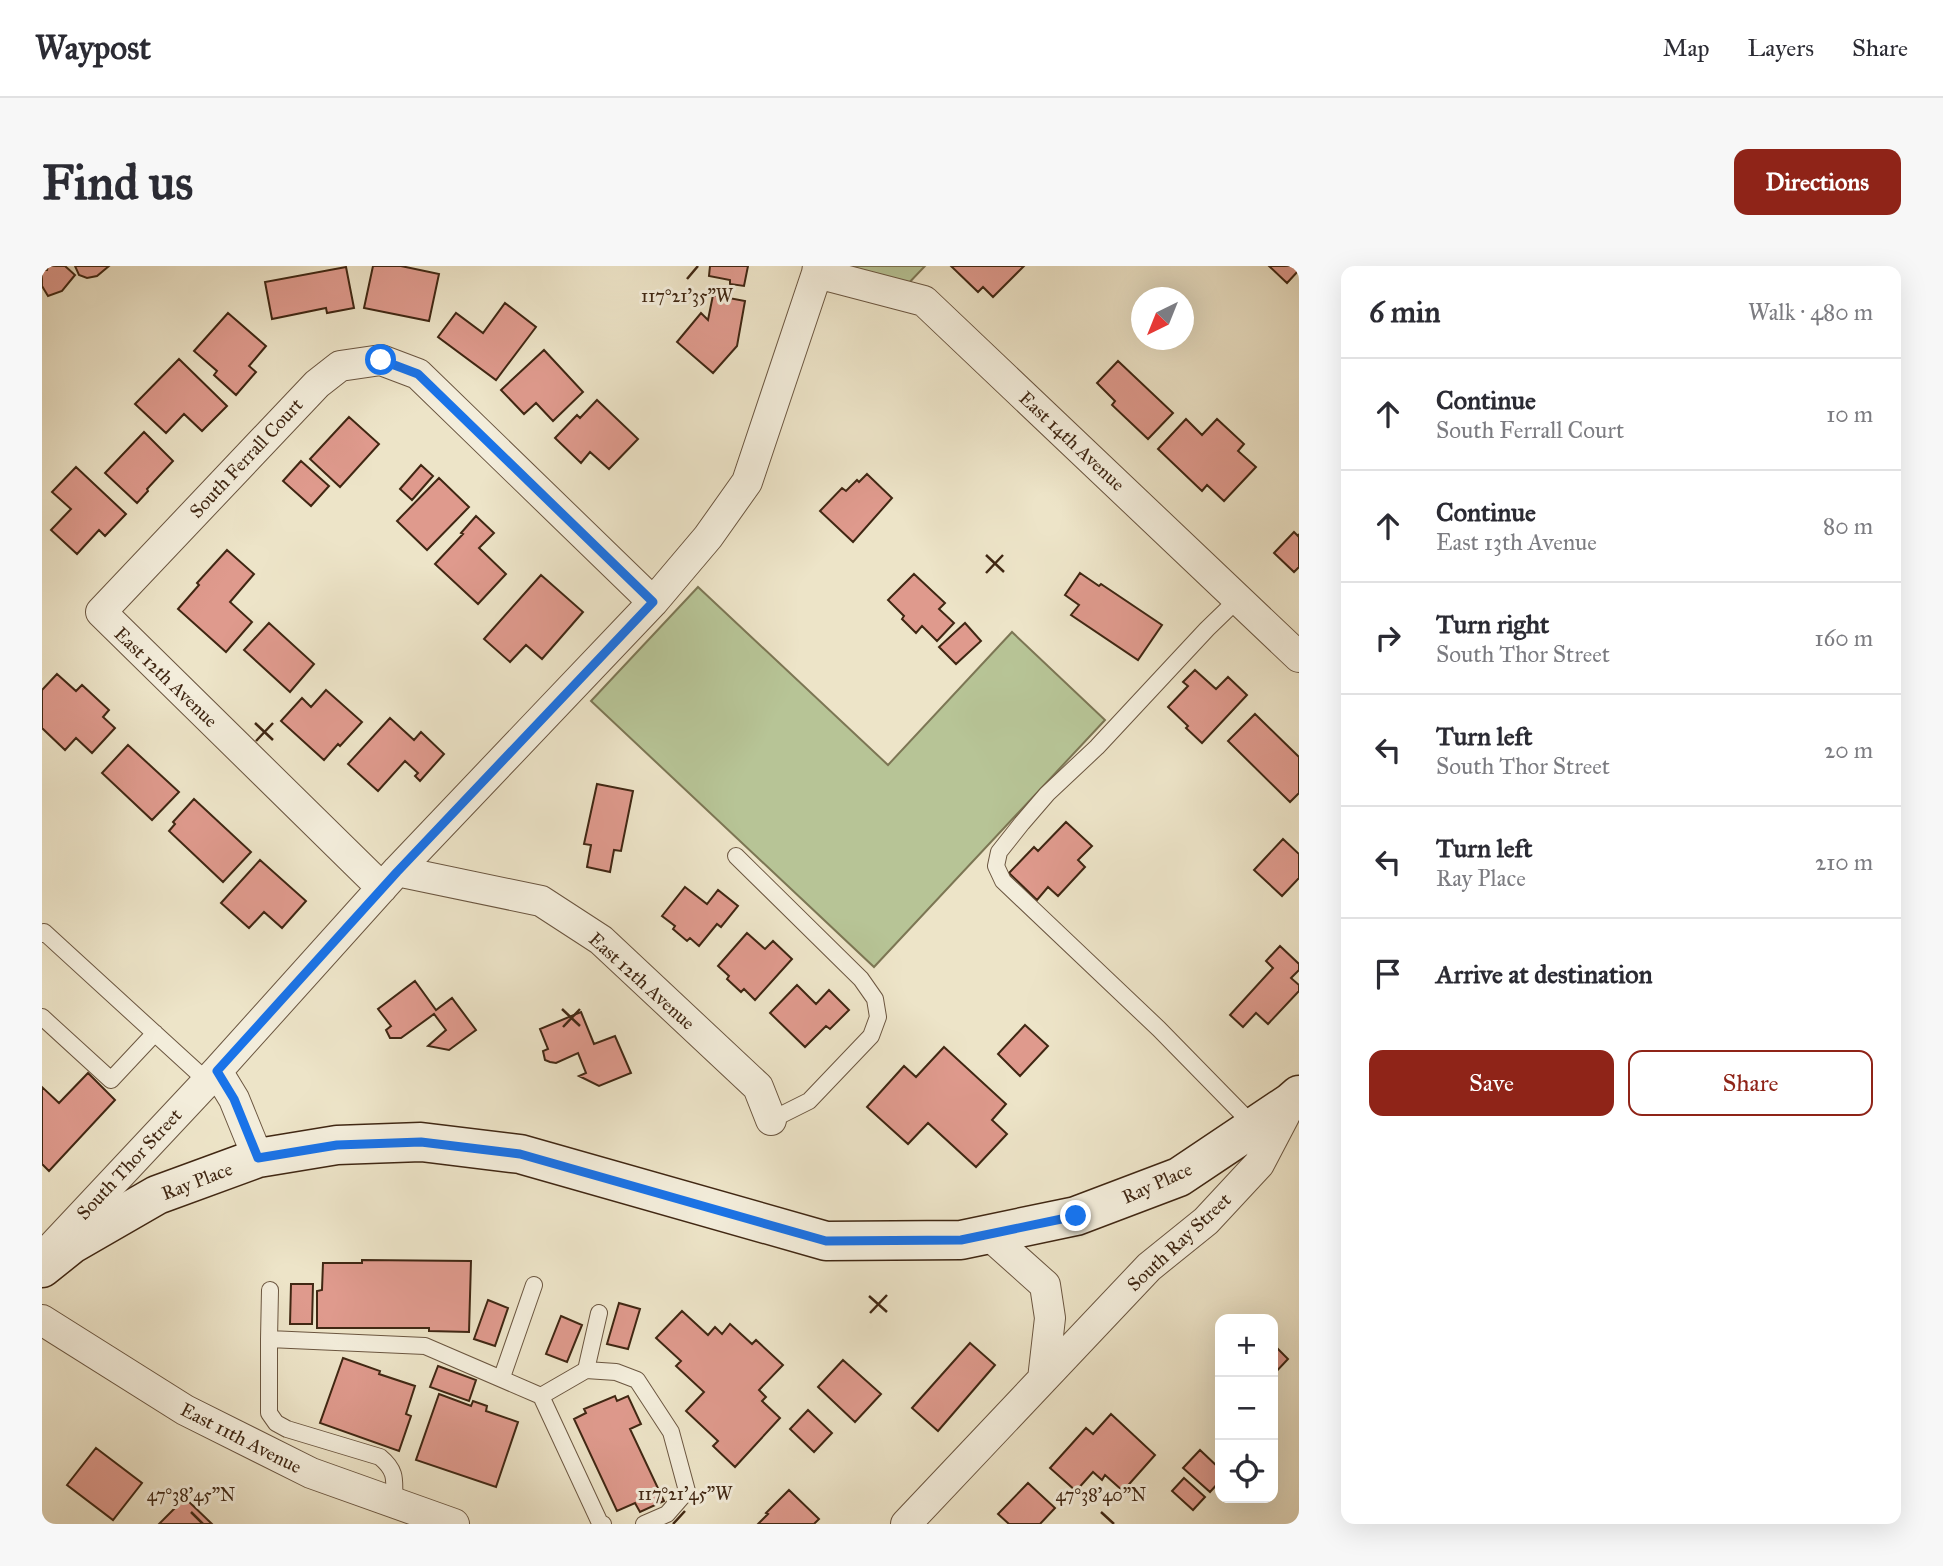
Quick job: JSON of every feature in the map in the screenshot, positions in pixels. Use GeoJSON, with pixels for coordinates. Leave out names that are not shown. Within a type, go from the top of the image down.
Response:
{"type":"FeatureCollection","features":[{"type":"Feature","properties":{"kind":"main road","name":"Ray Place"},"geometry":{"type":"LineString","coordinates":[[42,1268],[72,1244],[158,1195],[258,1158],[337,1145],[421,1142],[520,1154],[826,1241],[961,1240],[1076,1216],[1179,1178],[1295,1098]]}},
{"type":"Feature","properties":{"kind":"street","name":"East 14th Avenue"},"geometry":{"type":"LineString","coordinates":[[818,269],[924,301],[1299,657]]}},
{"type":"Feature","properties":{"kind":"street","name":"South Thor Street"},"geometry":{"type":"LineString","coordinates":[[42,1258],[212,1076],[389,880],[653,602],[708,537],[747,482],[818,269]]}},
{"type":"Feature","properties":{"kind":"street","name":"South Ferrall Court"},"geometry":{"type":"LineString","coordinates":[[101,612],[317,384],[340,366],[381,360],[418,374],[653,602]]}},
{"type":"Feature","properties":{"kind":"street","name":"East 12th Avenue"},"geometry":{"type":"LineString","coordinates":[[101,612],[389,880],[541,901],[601,940],[758,1087],[771,1120]]}},
{"type":"Feature","properties":{"kind":"street"},"geometry":{"type":"LineString","coordinates":[[212,1076],[234,1099],[258,1158]]}},
{"type":"Feature","properties":{"kind":"street","name":"South Ray Street"},"geometry":{"type":"LineString","coordinates":[[906,1524],[1149,1266],[1206,1221],[1259,1164],[1295,1098]]}},
{"type":"Feature","properties":{"kind":"street"},"geometry":{"type":"LineString","coordinates":[[988,1234],[1045,1285],[1050,1318],[1043,1379]]}},
{"type":"Feature","properties":{"kind":"street","name":"East 11th Avenue"},"geometry":{"type":"LineString","coordinates":[[42,1320],[185,1410],[310,1473],[454,1524]]}},
{"type":"Feature","properties":{"kind":"lane"},"geometry":{"type":"LineString","coordinates":[[1238,599],[1097,747],[1047,794],[999,852],[996,866],[1003,881],[1141,1012],[1255,1127]]}},
{"type":"Feature","properties":{"kind":"lane"},"geometry":{"type":"LineString","coordinates":[[736,856],[861,979],[875,999],[878,1017],[871,1036],[809,1101],[771,1120]]}},
{"type":"Feature","properties":{"kind":"lane"},"geometry":{"type":"LineString","coordinates":[[42,934],[44,932],[155,1033],[212,1076]]}},
{"type":"Feature","properties":{"kind":"lane"},"geometry":{"type":"LineString","coordinates":[[42,1017],[111,1080],[155,1033]]}},
{"type":"Feature","properties":{"kind":"lane"},"geometry":{"type":"LineString","coordinates":[[502,1377],[534,1285]]}},
{"type":"Feature","properties":{"kind":"lane"},"geometry":{"type":"LineString","coordinates":[[270,1290],[269,1413],[276,1423],[287,1430],[380,1457],[391,1466],[394,1503]]}},
{"type":"Feature","properties":{"kind":"lane"},"geometry":{"type":"LineString","coordinates":[[586,1370],[599,1313]]}},
{"type":"Feature","properties":{"kind":"lane"},"geometry":{"type":"LineString","coordinates":[[269,1339],[425,1346],[541,1395],[600,1523],[603,1524]]}},
{"type":"Feature","properties":{"kind":"lane"},"geometry":{"type":"LineString","coordinates":[[541,1395],[586,1370],[616,1372],[638,1380],[671,1432],[687,1491],[667,1514],[644,1524]]}},
{"type":"Feature","properties":{"kind":"green space"},"geometry":{"type":"Polygon","coordinates":[[[834,266],[925,266],[904,288],[834,266]]]}},
{"type":"Feature","properties":{"kind":"green space"},"geometry":{"type":"Polygon","coordinates":[[[698,587],[888,765],[1012,632],[1105,720],[874,967],[591,701],[698,587]]]}},
{"type":"Feature","properties":{"kind":"building"},"geometry":{"type":"Polygon","coordinates":[[[48,266],[65,266],[75,275],[62,291],[48,296],[42,286],[42,270],[47,270],[48,266]]]}},
{"type":"Feature","properties":{"kind":"building"},"geometry":{"type":"Polygon","coordinates":[[[75,266],[109,266],[97,276],[87,278],[79,275],[75,266]]]}},
{"type":"Feature","properties":{"kind":"building"},"geometry":{"type":"Polygon","coordinates":[[[373,266],[401,266],[439,274],[429,321],[364,308],[373,266]]]}},
{"type":"Feature","properties":{"kind":"building"},"geometry":{"type":"Polygon","coordinates":[[[710,266],[748,266],[744,286],[709,276],[710,266]]]}},
{"type":"Feature","properties":{"kind":"building"},"geometry":{"type":"Polygon","coordinates":[[[951,266],[1024,266],[993,297],[983,287],[978,292],[951,266]]]}},
{"type":"Feature","properties":{"kind":"building"},"geometry":{"type":"Polygon","coordinates":[[[1269,266],[1299,266],[1299,270],[1287,283],[1269,266]]]}},
{"type":"Feature","properties":{"kind":"building"},"geometry":{"type":"Polygon","coordinates":[[[346,267],[354,308],[327,313],[326,308],[272,319],[265,282],[346,267]]]}},
{"type":"Feature","properties":{"kind":"building"},"geometry":{"type":"Polygon","coordinates":[[[713,295],[745,301],[737,346],[713,373],[677,342],[701,313],[708,320],[713,295]]]}},
{"type":"Feature","properties":{"kind":"building"},"geometry":{"type":"Polygon","coordinates":[[[505,303],[536,327],[496,380],[438,337],[456,313],[483,333],[505,303]]]}},
{"type":"Feature","properties":{"kind":"building"},"geometry":{"type":"Polygon","coordinates":[[[228,313],[266,346],[249,366],[256,372],[236,395],[214,375],[217,371],[194,351],[228,313]]]}},
{"type":"Feature","properties":{"kind":"building"},"geometry":{"type":"Polygon","coordinates":[[[544,350],[583,392],[553,421],[536,403],[524,414],[501,390],[544,350]]]}},
{"type":"Feature","properties":{"kind":"building"},"geometry":{"type":"Polygon","coordinates":[[[179,359],[227,406],[202,431],[184,414],[166,433],[135,404],[179,359]]]}},
{"type":"Feature","properties":{"kind":"building"},"geometry":{"type":"Polygon","coordinates":[[[1118,361],[1173,413],[1148,439],[1112,405],[1115,401],[1097,383],[1118,361]]]}},
{"type":"Feature","properties":{"kind":"building"},"geometry":{"type":"Polygon","coordinates":[[[597,400],[638,439],[609,469],[590,452],[581,463],[555,438],[577,415],[580,418],[597,400]]]}},
{"type":"Feature","properties":{"kind":"building"},"geometry":{"type":"Polygon","coordinates":[[[349,417],[379,444],[340,487],[310,459],[349,417]]]}},
{"type":"Feature","properties":{"kind":"building"},"geometry":{"type":"Polygon","coordinates":[[[1186,419],[1202,435],[1217,419],[1244,444],[1238,451],[1256,467],[1224,501],[1207,485],[1202,491],[1158,449],[1186,419]]]}},
{"type":"Feature","properties":{"kind":"building"},"geometry":{"type":"Polygon","coordinates":[[[144,432],[173,461],[137,503],[105,473],[144,432]]]}},
{"type":"Feature","properties":{"kind":"building"},"geometry":{"type":"Polygon","coordinates":[[[301,461],[329,486],[311,506],[283,481],[301,461]]]}},
{"type":"Feature","properties":{"kind":"building"},"geometry":{"type":"Polygon","coordinates":[[[421,465],[433,476],[412,500],[400,489],[421,465]]]}},
{"type":"Feature","properties":{"kind":"building"},"geometry":{"type":"Polygon","coordinates":[[[76,467],[126,514],[105,536],[99,530],[77,554],[51,530],[71,509],[52,492],[76,467]]]}},
{"type":"Feature","properties":{"kind":"building"},"geometry":{"type":"Polygon","coordinates":[[[867,474],[892,498],[853,542],[820,511],[842,488],[846,491],[867,474]]]}},
{"type":"Feature","properties":{"kind":"building"},"geometry":{"type":"Polygon","coordinates":[[[439,478],[469,507],[427,550],[397,521],[439,478]]]}},
{"type":"Feature","properties":{"kind":"building"},"geometry":{"type":"Polygon","coordinates":[[[476,516],[494,533],[479,548],[506,574],[478,604],[435,564],[476,516]]]}},
{"type":"Feature","properties":{"kind":"building"},"geometry":{"type":"Polygon","coordinates":[[[1294,532],[1298,536],[1299,534],[1299,567],[1294,572],[1274,553],[1294,532]]]}},
{"type":"Feature","properties":{"kind":"building"},"geometry":{"type":"Polygon","coordinates":[[[227,550],[254,574],[230,602],[252,622],[226,652],[178,609],[227,550]]]}},
{"type":"Feature","properties":{"kind":"building"},"geometry":{"type":"Polygon","coordinates":[[[1080,573],[1162,625],[1138,660],[1071,615],[1079,605],[1065,595],[1080,573]]]}},
{"type":"Feature","properties":{"kind":"building"},"geometry":{"type":"Polygon","coordinates":[[[914,574],[945,603],[939,609],[954,623],[937,641],[922,626],[916,633],[888,600],[914,574]]]}},
{"type":"Feature","properties":{"kind":"building"},"geometry":{"type":"Polygon","coordinates":[[[541,575],[583,612],[542,659],[526,645],[510,662],[484,639],[541,575]]]}},
{"type":"Feature","properties":{"kind":"building"},"geometry":{"type":"Polygon","coordinates":[[[269,623],[314,664],[290,692],[244,650],[269,623]]]}},
{"type":"Feature","properties":{"kind":"building"},"geometry":{"type":"Polygon","coordinates":[[[965,623],[981,641],[956,664],[939,647],[965,623]]]}},
{"type":"Feature","properties":{"kind":"building"},"geometry":{"type":"Polygon","coordinates":[[[1195,670],[1216,689],[1228,677],[1247,695],[1202,743],[1168,707],[1188,686],[1183,682],[1195,670]]]}},
{"type":"Feature","properties":{"kind":"building"},"geometry":{"type":"Polygon","coordinates":[[[57,674],[76,691],[82,685],[109,710],[103,717],[115,728],[92,753],[76,738],[65,750],[42,728],[42,690],[57,674]]]}},
{"type":"Feature","properties":{"kind":"building"},"geometry":{"type":"Polygon","coordinates":[[[326,690],[362,722],[324,760],[281,721],[302,698],[311,707],[326,690]]]}},
{"type":"Feature","properties":{"kind":"building"},"geometry":{"type":"Polygon","coordinates":[[[1255,714],[1299,757],[1299,793],[1290,802],[1228,741],[1255,714]]]}},
{"type":"Feature","properties":{"kind":"building"},"geometry":{"type":"Polygon","coordinates":[[[390,718],[414,740],[421,732],[444,754],[420,781],[415,776],[418,773],[405,761],[378,791],[348,764],[390,718]]]}},
{"type":"Feature","properties":{"kind":"building"},"geometry":{"type":"Polygon","coordinates":[[[128,745],[179,792],[152,820],[102,773],[128,745]]]}},
{"type":"Feature","properties":{"kind":"building"},"geometry":{"type":"Polygon","coordinates":[[[597,784],[633,791],[621,851],[614,850],[610,872],[587,867],[591,845],[584,844],[597,784]]]}},
{"type":"Feature","properties":{"kind":"building"},"geometry":{"type":"Polygon","coordinates":[[[194,799],[251,852],[223,882],[169,831],[175,824],[173,822],[194,799]]]}},
{"type":"Feature","properties":{"kind":"building"},"geometry":{"type":"Polygon","coordinates":[[[1066,822],[1092,846],[1078,860],[1085,867],[1058,896],[1048,887],[1037,900],[1009,873],[1034,847],[1038,851],[1066,822]]]}},
{"type":"Feature","properties":{"kind":"building"},"geometry":{"type":"Polygon","coordinates":[[[1283,839],[1299,854],[1299,878],[1282,896],[1254,870],[1283,839]]]}},
{"type":"Feature","properties":{"kind":"building"},"geometry":{"type":"Polygon","coordinates":[[[260,860],[306,901],[282,928],[264,912],[249,928],[221,903],[260,860]]]}},
{"type":"Feature","properties":{"kind":"building"},"geometry":{"type":"Polygon","coordinates":[[[685,887],[707,904],[718,890],[738,906],[721,927],[717,924],[699,946],[690,938],[687,941],[673,929],[675,926],[662,916],[685,887]]]}},
{"type":"Feature","properties":{"kind":"building"},"geometry":{"type":"Polygon","coordinates":[[[747,933],[765,949],[773,941],[792,959],[755,1000],[744,989],[741,992],[718,966],[747,933]]]}},
{"type":"Feature","properties":{"kind":"building"},"geometry":{"type":"Polygon","coordinates":[[[1280,946],[1299,964],[1299,970],[1291,978],[1299,985],[1299,991],[1268,1024],[1256,1013],[1243,1027],[1230,1015],[1273,968],[1266,961],[1280,946]]]}},
{"type":"Feature","properties":{"kind":"building"},"geometry":{"type":"Polygon","coordinates":[[[415,981],[436,1010],[452,998],[476,1030],[449,1050],[428,1046],[446,1030],[434,1014],[401,1038],[390,1038],[386,1030],[391,1026],[378,1009],[415,981]]]}},
{"type":"Feature","properties":{"kind":"building"},"geometry":{"type":"Polygon","coordinates":[[[797,985],[816,1004],[829,990],[849,1010],[830,1029],[826,1026],[805,1047],[770,1013],[797,985]]]}},
{"type":"Feature","properties":{"kind":"building"},"geometry":{"type":"Polygon","coordinates":[[[581,1012],[594,1044],[615,1036],[631,1073],[599,1086],[579,1076],[586,1073],[578,1053],[556,1063],[545,1060],[543,1051],[548,1049],[540,1029],[581,1012]]]}},
{"type":"Feature","properties":{"kind":"building"},"geometry":{"type":"Polygon","coordinates":[[[1025,1025],[1048,1046],[1020,1076],[998,1054],[1025,1025]]]}},
{"type":"Feature","properties":{"kind":"building"},"geometry":{"type":"Polygon","coordinates":[[[944,1047],[1006,1104],[992,1120],[1007,1134],[976,1167],[928,1123],[908,1144],[867,1107],[904,1066],[916,1077],[944,1047]]]}},
{"type":"Feature","properties":{"kind":"building"},"geometry":{"type":"Polygon","coordinates":[[[88,1073],[115,1100],[49,1171],[42,1164],[42,1087],[59,1103],[88,1073]]]}},
{"type":"Feature","properties":{"kind":"building"},"geometry":{"type":"Polygon","coordinates":[[[362,1260],[471,1261],[469,1332],[429,1331],[429,1328],[317,1328],[317,1291],[322,1290],[323,1263],[362,1263],[362,1260]]]}},
{"type":"Feature","properties":{"kind":"building"},"geometry":{"type":"Polygon","coordinates":[[[291,1284],[313,1284],[312,1324],[290,1324],[291,1284]]]}},
{"type":"Feature","properties":{"kind":"building"},"geometry":{"type":"Polygon","coordinates":[[[488,1300],[508,1308],[495,1346],[474,1339],[488,1300]]]}},
{"type":"Feature","properties":{"kind":"building"},"geometry":{"type":"Polygon","coordinates":[[[619,1303],[640,1309],[628,1349],[607,1344],[619,1303]]]}},
{"type":"Feature","properties":{"kind":"building"},"geometry":{"type":"Polygon","coordinates":[[[682,1311],[708,1335],[715,1327],[722,1334],[730,1324],[752,1344],[756,1340],[783,1365],[759,1390],[766,1397],[762,1401],[780,1418],[735,1467],[713,1446],[718,1441],[686,1411],[704,1392],[676,1366],[681,1361],[656,1338],[682,1311]]]}},
{"type":"Feature","properties":{"kind":"building"},"geometry":{"type":"Polygon","coordinates":[[[561,1316],[582,1325],[567,1362],[546,1354],[561,1316]]]}},
{"type":"Feature","properties":{"kind":"building"},"geometry":{"type":"Polygon","coordinates":[[[970,1343],[995,1365],[938,1431],[912,1408],[970,1343]]]}},
{"type":"Feature","properties":{"kind":"building"},"geometry":{"type":"Polygon","coordinates":[[[1278,1349],[1288,1359],[1278,1370],[1278,1349]]]}},
{"type":"Feature","properties":{"kind":"building"},"geometry":{"type":"Polygon","coordinates":[[[343,1358],[415,1386],[406,1414],[411,1416],[399,1451],[320,1423],[343,1358]]]}},
{"type":"Feature","properties":{"kind":"building"},"geometry":{"type":"Polygon","coordinates":[[[843,1360],[881,1394],[855,1422],[818,1387],[843,1360]]]}},
{"type":"Feature","properties":{"kind":"building"},"geometry":{"type":"Polygon","coordinates":[[[438,1366],[476,1380],[469,1401],[430,1387],[438,1366]]]}},
{"type":"Feature","properties":{"kind":"building"},"geometry":{"type":"Polygon","coordinates":[[[439,1394],[471,1406],[473,1401],[487,1406],[486,1411],[518,1422],[496,1487],[416,1460],[439,1394]]]}},
{"type":"Feature","properties":{"kind":"building"},"geometry":{"type":"Polygon","coordinates":[[[615,1396],[617,1401],[628,1396],[641,1424],[630,1429],[664,1501],[640,1512],[635,1503],[617,1511],[574,1419],[586,1413],[584,1409],[615,1396]]]}},
{"type":"Feature","properties":{"kind":"building"},"geometry":{"type":"Polygon","coordinates":[[[808,1410],[832,1433],[814,1452],[790,1429],[808,1410]]]}},
{"type":"Feature","properties":{"kind":"building"},"geometry":{"type":"Polygon","coordinates":[[[1111,1414],[1155,1455],[1123,1491],[1105,1475],[1102,1480],[1093,1472],[1076,1491],[1050,1468],[1086,1428],[1093,1434],[1111,1414]]]}},
{"type":"Feature","properties":{"kind":"building"},"geometry":{"type":"Polygon","coordinates":[[[96,1448],[142,1483],[113,1520],[67,1485],[96,1448]]]}},
{"type":"Feature","properties":{"kind":"building"},"geometry":{"type":"Polygon","coordinates":[[[1200,1450],[1215,1464],[1215,1486],[1210,1492],[1183,1468],[1200,1450]]]}},
{"type":"Feature","properties":{"kind":"building"},"geometry":{"type":"Polygon","coordinates":[[[1184,1478],[1205,1497],[1193,1510],[1172,1491],[1184,1478]]]}},
{"type":"Feature","properties":{"kind":"building"},"geometry":{"type":"Polygon","coordinates":[[[1028,1483],[1055,1508],[1040,1524],[1009,1524],[998,1514],[1028,1483]]]}},
{"type":"Feature","properties":{"kind":"building"},"geometry":{"type":"Polygon","coordinates":[[[789,1490],[819,1519],[814,1524],[758,1524],[768,1514],[766,1513],[789,1490]]]}},
{"type":"Feature","properties":{"kind":"building"},"geometry":{"type":"Polygon","coordinates":[[[185,1498],[212,1524],[159,1524],[185,1498]]]}},
{"type":"Feature","properties":{"kind":"route"},"geometry":{"type":"LineString","coordinates":[[381,360],[418,374],[653,602],[397,872],[217,1071],[234,1099],[258,1158],[337,1145],[421,1142],[520,1154],[826,1241],[961,1240],[1076,1216]]}}]}
